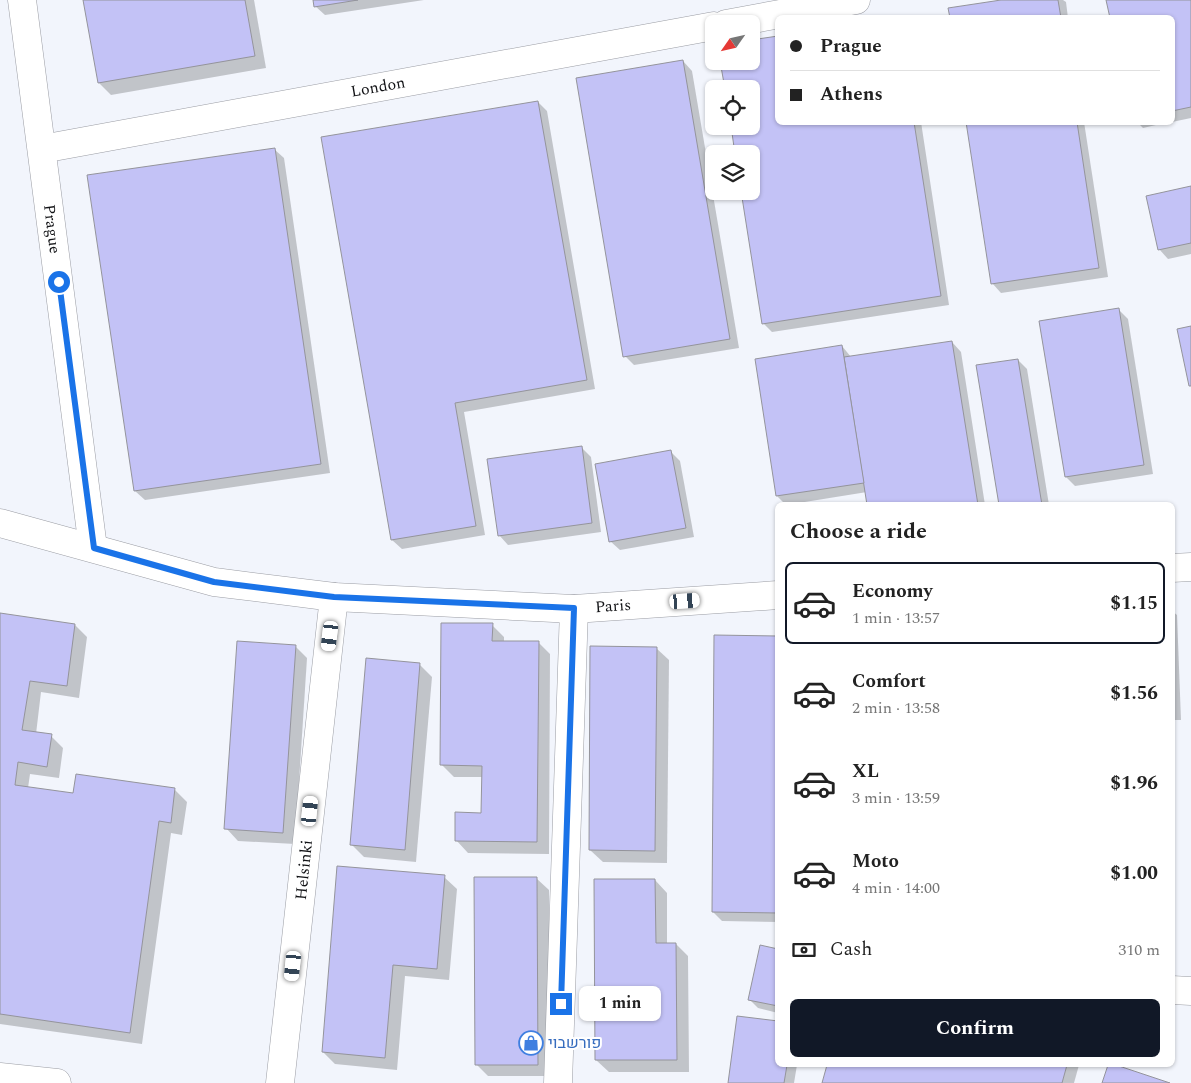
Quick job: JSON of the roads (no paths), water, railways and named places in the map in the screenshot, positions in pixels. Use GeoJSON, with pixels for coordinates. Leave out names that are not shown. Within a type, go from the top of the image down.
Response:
{"type":"FeatureCollection","features":[{"type":"Feature","properties":{"kind":"street","name":"Prague"},"geometry":{"type":"LineString","coordinates":[[22,0],[94,548]]}},
{"type":"Feature","properties":{"kind":"street"},"geometry":{"type":"LineString","coordinates":[[760,18],[856,0]]}},
{"type":"Feature","properties":{"kind":"street","name":"London"},"geometry":{"type":"LineString","coordinates":[[42,149],[705,28]]}},
{"type":"Feature","properties":{"kind":"street","name":"Paris"},"geometry":{"type":"LineString","coordinates":[[0,523],[214,582],[334,597],[574,608],[775,595]]}},
{"type":"Feature","properties":{"kind":"street"},"geometry":{"type":"LineString","coordinates":[[1175,568],[1191,567]]}},
{"type":"Feature","properties":{"kind":"street","name":"Helsinki"},"geometry":{"type":"LineString","coordinates":[[280,1083],[334,597]]}},
{"type":"Feature","properties":{"kind":"street"},"geometry":{"type":"LineString","coordinates":[[558,1083],[574,608]]}},
{"type":"Feature","properties":{"kind":"street"},"geometry":{"type":"LineString","coordinates":[[1175,990],[1191,991]]}},
{"type":"Feature","properties":{"kind":"street"},"geometry":{"type":"LineString","coordinates":[[0,1077],[57,1083]]}},
{"type":"Feature","properties":{"kind":"place","name":"פורשבוי"},"geometry":{"type":"Point","coordinates":[531,1043]}}]}
